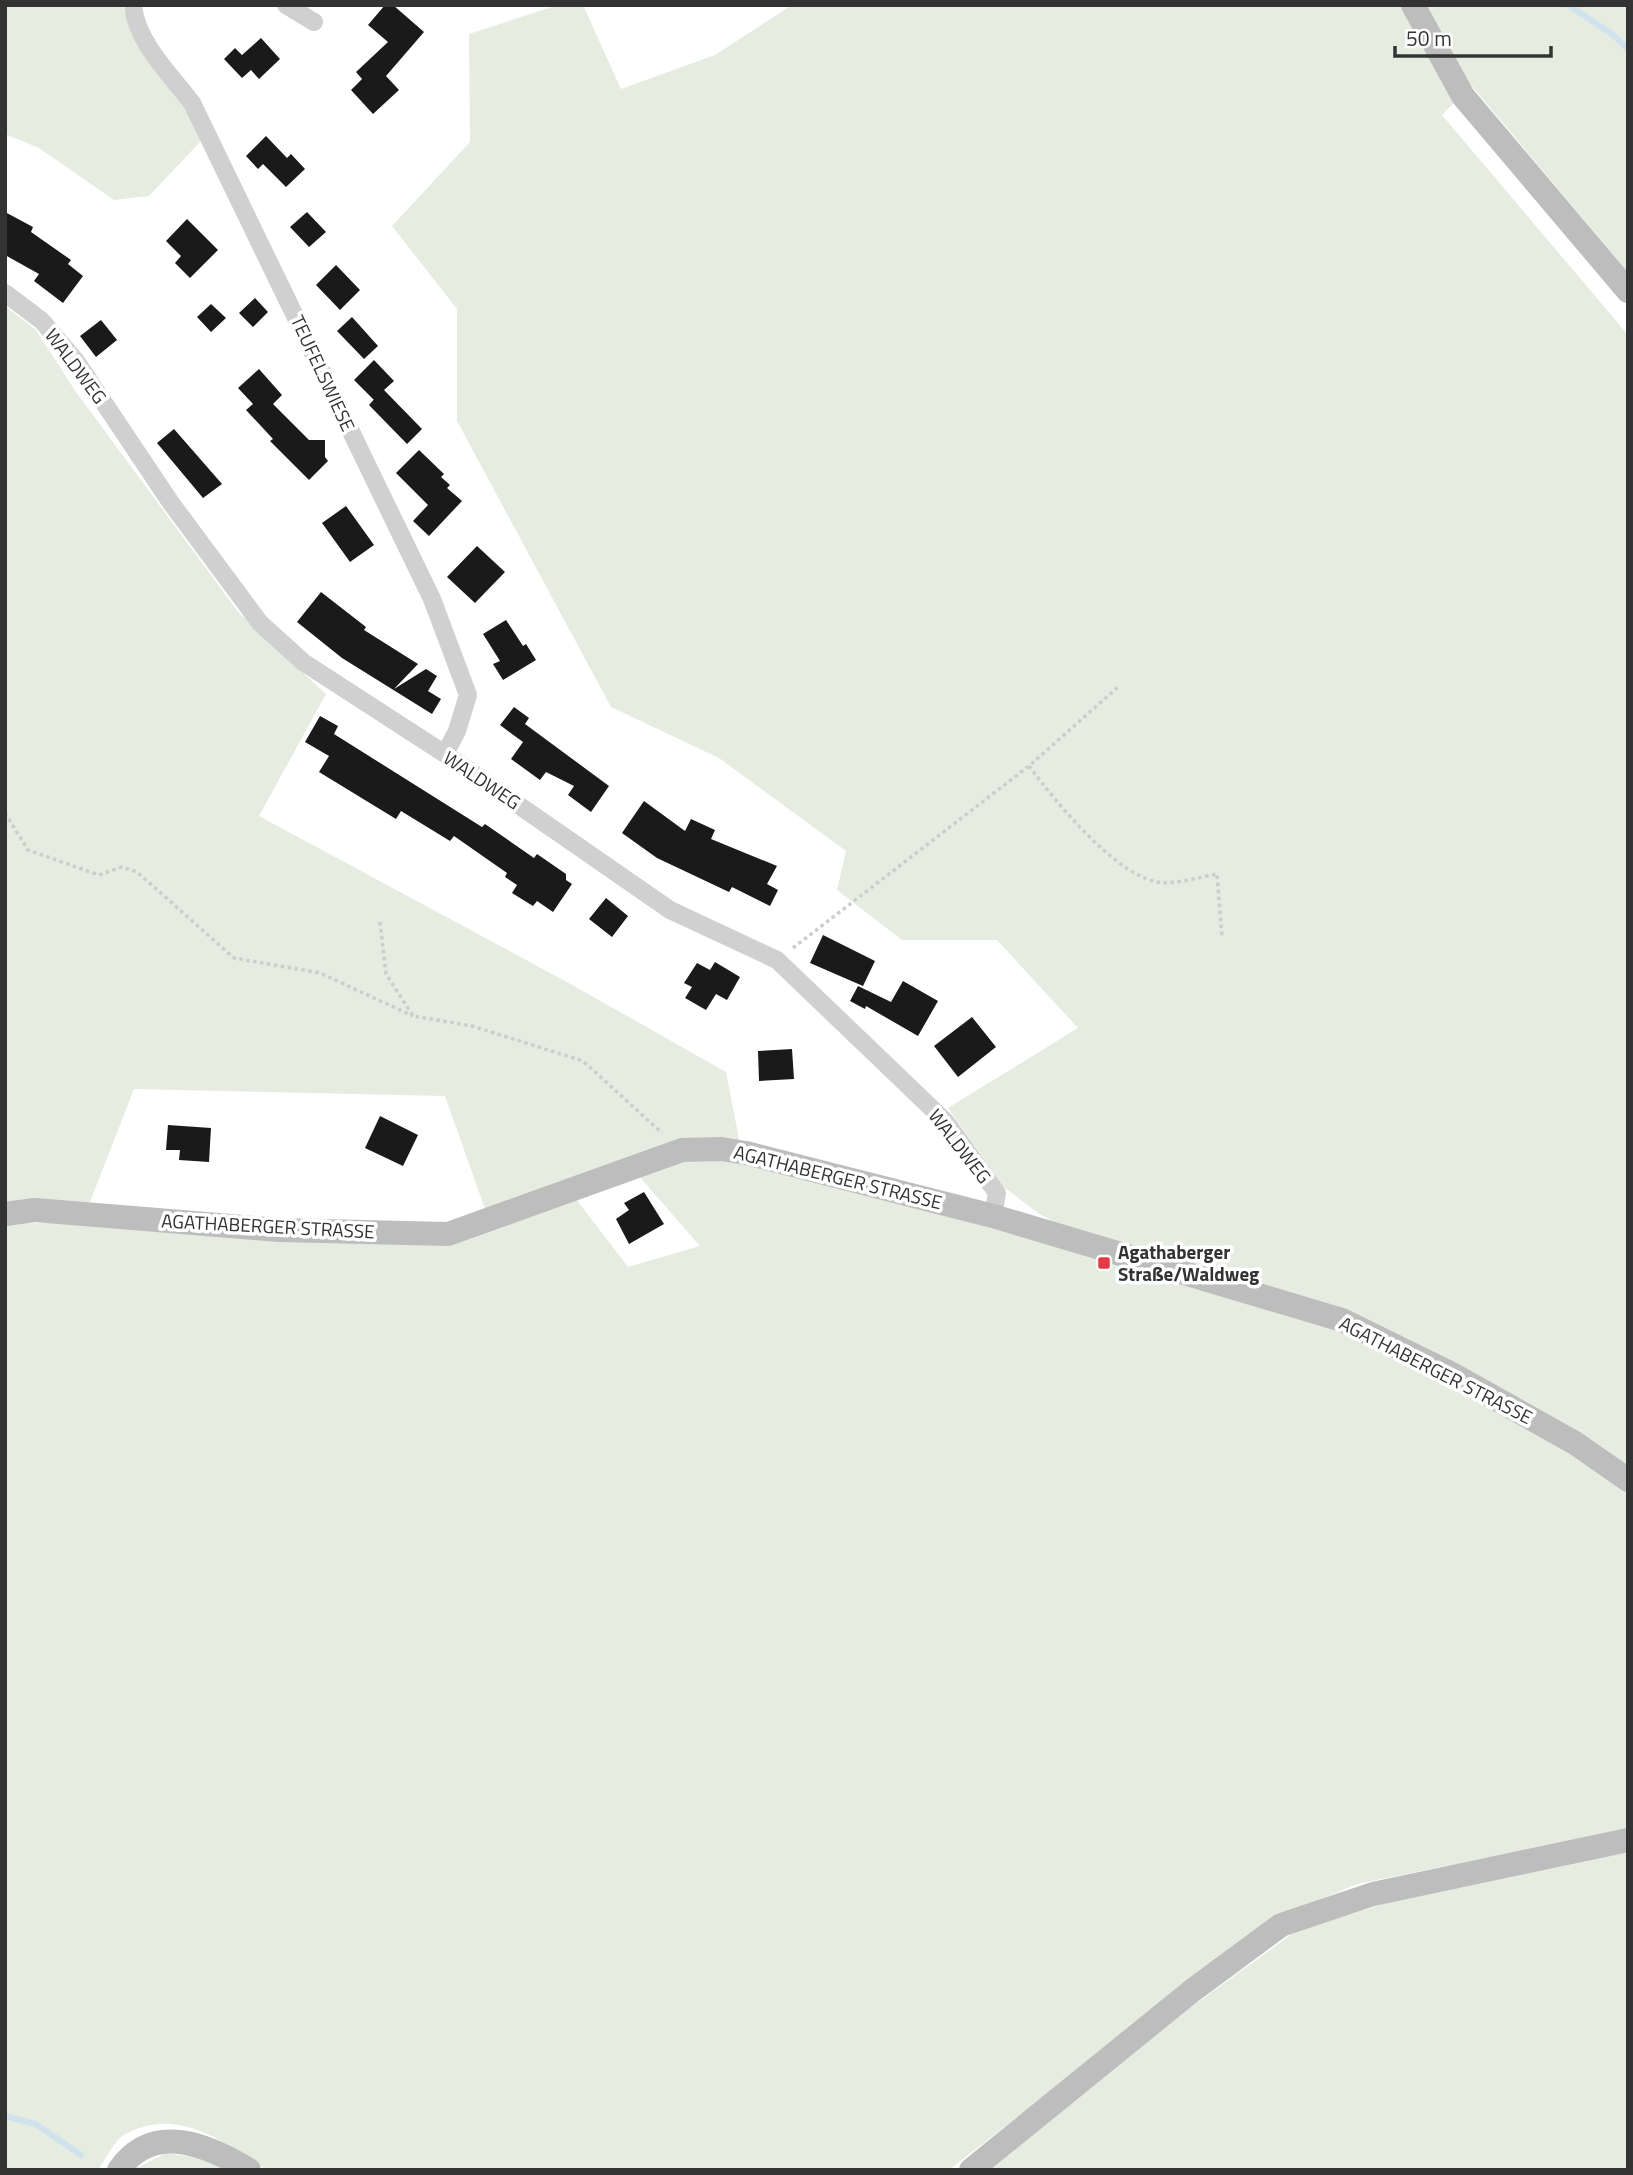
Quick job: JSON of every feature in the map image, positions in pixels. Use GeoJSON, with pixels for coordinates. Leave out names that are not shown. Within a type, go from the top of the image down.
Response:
{"type":"FeatureCollection","features":[{"type":"Feature","properties":{"kind":"street","name":"TEUFELSWIESE"},"geometry":{"type":"LineString","coordinates":[[133,5],[137,26],[146,42],[192,103],[432,599],[468,695],[457,731],[445,754]]}},
{"type":"Feature","properties":{"kind":"street"},"geometry":{"type":"LineString","coordinates":[[286,5],[314,23]]}},
{"type":"Feature","properties":{"kind":"street"},"geometry":{"type":"LineString","coordinates":[[1413,5],[1463,96],[1628,291]]}},
{"type":"Feature","properties":{"kind":"street","name":"WALDWEG"},"geometry":{"type":"LineString","coordinates":[[5,293],[42,321],[76,362],[171,503],[260,623],[303,662],[445,754],[670,910],[777,960],[946,1122],[996,1193],[993,1216]]}},
{"type":"Feature","properties":{"kind":"street","name":"AGATHABERGER STRASSE"},"geometry":{"type":"LineString","coordinates":[[5,1214],[35,1210],[279,1230],[448,1234],[682,1150],[721,1149],[746,1153],[993,1216],[1342,1320],[1452,1374],[1575,1443],[1628,1480]]}},
{"type":"Feature","properties":{"kind":"street"},"geometry":{"type":"LineString","coordinates":[[971,2170],[1193,1990],[1281,1925],[1373,1894],[1628,1840]]}},
{"type":"Feature","properties":{"kind":"street"},"geometry":{"type":"LineString","coordinates":[[120,2170],[127,2158],[156,2142],[187,2141],[221,2153],[249,2170]]}},
{"type":"Feature","properties":{"kind":"path"},"geometry":{"type":"LineString","coordinates":[[777,960],[1029,766],[1118,687]]}},
{"type":"Feature","properties":{"kind":"path"},"geometry":{"type":"LineString","coordinates":[[1029,766],[1061,809],[1128,870],[1158,883],[1216,874],[1222,937]]}},
{"type":"Feature","properties":{"kind":"path"},"geometry":{"type":"LineString","coordinates":[[5,813],[27,850],[99,875],[122,867],[137,872],[234,958],[320,973],[413,1016],[472,1026],[583,1061],[682,1150]]}},
{"type":"Feature","properties":{"kind":"path"},"geometry":{"type":"LineString","coordinates":[[380,922],[386,974],[413,1016]]}},
{"type":"Feature","properties":{"kind":"shaded area"},"geometry":{"type":"Polygon","coordinates":[[[5,5],[122,5],[138,45],[184,106],[201,141],[149,196],[114,200],[39,148],[5,134],[5,5]]]}},
{"type":"Feature","properties":{"kind":"shaded area"},"geometry":{"type":"Polygon","coordinates":[[[558,5],[583,5],[621,89],[715,55],[792,5],[1628,5],[1628,272],[1471,85],[1442,115],[1628,335],[1628,1468],[1457,1366],[1065,1228],[1038,1213],[1004,1187],[948,1108],[1078,1028],[997,940],[902,940],[837,890],[846,851],[719,758],[611,707],[457,421],[457,309],[392,226],[470,142],[469,34],[558,5]]]}},
{"type":"Feature","properties":{"kind":"shaded area"},"geometry":{"type":"Polygon","coordinates":[[[5,306],[36,330],[76,392],[239,613],[326,694],[259,816],[567,982],[726,1072],[740,1144],[486,1212],[445,1096],[134,1089],[88,1207],[5,1207],[5,306]]]}},
{"type":"Feature","properties":{"kind":"shaded area"},"geometry":{"type":"Polygon","coordinates":[[[708,1156],[1023,1235],[1337,1328],[1569,1449],[1628,1491],[1628,1829],[1357,1884],[1269,1921],[949,2170],[267,2170],[234,2148],[199,2131],[163,2124],[144,2127],[124,2135],[113,2146],[98,2170],[5,2170],[5,1224],[84,1222],[450,1244],[576,1199],[628,1267],[700,1246],[638,1175],[681,1160],[708,1156]]]}},
{"type":"Feature","properties":{"kind":"shaded area"},"geometry":{"type":"Polygon","coordinates":[[[1628,1852],[1628,2170],[990,2170],[1190,2008],[1296,1931],[1406,1897],[1628,1852]]]}},
{"type":"Feature","properties":{"kind":"shaded area"},"geometry":{"type":"Polygon","coordinates":[[[166,2153],[205,2159],[224,2170],[133,2170],[166,2153]]]}},
{"type":"Feature","properties":{"kind":"building"},"geometry":{"type":"Polygon","coordinates":[[[385,5],[393,5],[424,32],[386,76],[399,90],[373,114],[351,90],[362,79],[356,72],[388,42],[368,25],[385,5]]]}},
{"type":"Feature","properties":{"kind":"building"},"geometry":{"type":"Polygon","coordinates":[[[261,38],[280,59],[259,79],[251,70],[242,78],[224,59],[235,48],[242,55],[261,38]]]}},
{"type":"Feature","properties":{"kind":"building"},"geometry":{"type":"Polygon","coordinates":[[[266,136],[287,158],[291,154],[305,169],[286,187],[263,164],[258,169],[246,156],[266,136]]]}},
{"type":"Feature","properties":{"kind":"building"},"geometry":{"type":"Polygon","coordinates":[[[5,212],[33,227],[31,232],[71,260],[68,264],[83,276],[63,303],[34,281],[39,274],[5,255],[5,212]]]}},
{"type":"Feature","properties":{"kind":"building"},"geometry":{"type":"Polygon","coordinates":[[[307,212],[326,232],[309,247],[290,227],[307,212]]]}},
{"type":"Feature","properties":{"kind":"building"},"geometry":{"type":"Polygon","coordinates":[[[187,219],[218,250],[190,278],[175,263],[181,256],[166,241],[187,219]]]}},
{"type":"Feature","properties":{"kind":"building"},"geometry":{"type":"Polygon","coordinates":[[[336,265],[360,290],[340,310],[316,285],[336,265]]]}},
{"type":"Feature","properties":{"kind":"building"},"geometry":{"type":"Polygon","coordinates":[[[255,298],[268,312],[253,327],[239,313],[255,298]]]}},
{"type":"Feature","properties":{"kind":"building"},"geometry":{"type":"Polygon","coordinates":[[[211,304],[226,318],[211,332],[197,317],[211,304]]]}},
{"type":"Feature","properties":{"kind":"building"},"geometry":{"type":"Polygon","coordinates":[[[352,317],[378,346],[364,359],[337,331],[352,317]]]}},
{"type":"Feature","properties":{"kind":"building"},"geometry":{"type":"Polygon","coordinates":[[[101,320],[117,340],[96,357],[80,336],[101,320]]]}},
{"type":"Feature","properties":{"kind":"building"},"geometry":{"type":"Polygon","coordinates":[[[374,360],[394,381],[384,390],[422,429],[407,444],[369,405],[374,400],[354,380],[374,360]]]}},
{"type":"Feature","properties":{"kind":"building"},"geometry":{"type":"Polygon","coordinates":[[[259,369],[282,395],[273,404],[309,440],[325,440],[325,457],[328,461],[309,480],[270,441],[273,439],[246,410],[253,404],[238,388],[259,369]]]}},
{"type":"Feature","properties":{"kind":"building"},"geometry":{"type":"Polygon","coordinates":[[[174,429],[222,484],[203,498],[157,443],[174,429]]]}},
{"type":"Feature","properties":{"kind":"building"},"geometry":{"type":"Polygon","coordinates":[[[419,450],[444,474],[441,477],[450,485],[447,488],[462,501],[429,536],[413,521],[428,505],[396,473],[419,450]]]}},
{"type":"Feature","properties":{"kind":"building"},"geometry":{"type":"Polygon","coordinates":[[[346,506],[374,545],[350,562],[322,523],[346,506]]]}},
{"type":"Feature","properties":{"kind":"building"},"geometry":{"type":"Polygon","coordinates":[[[477,546],[505,572],[475,603],[447,577],[477,546]]]}},
{"type":"Feature","properties":{"kind":"building"},"geometry":{"type":"Polygon","coordinates":[[[321,592],[366,627],[364,630],[418,664],[394,689],[426,669],[437,676],[428,691],[441,699],[432,714],[342,658],[297,622],[321,592]]]}},
{"type":"Feature","properties":{"kind":"building"},"geometry":{"type":"Polygon","coordinates":[[[506,620],[536,660],[503,680],[493,664],[500,661],[483,634],[506,620]]]}},
{"type":"Feature","properties":{"kind":"building"},"geometry":{"type":"Polygon","coordinates":[[[514,707],[529,718],[525,724],[609,786],[591,812],[568,795],[574,786],[546,772],[540,780],[511,759],[523,742],[500,725],[514,707]]]}},
{"type":"Feature","properties":{"kind":"building"},"geometry":{"type":"Polygon","coordinates":[[[320,716],[338,726],[334,734],[482,827],[485,824],[534,858],[537,854],[566,874],[566,880],[572,884],[553,912],[537,901],[533,906],[512,893],[517,885],[505,877],[507,873],[454,836],[450,841],[401,811],[396,819],[319,772],[329,756],[305,742],[320,716]]]}},
{"type":"Feature","properties":{"kind":"building"},"geometry":{"type":"Polygon","coordinates":[[[644,801],[685,831],[691,819],[715,830],[711,839],[777,866],[767,884],[778,890],[770,906],[732,887],[729,892],[657,858],[622,833],[644,801]]]}},
{"type":"Feature","properties":{"kind":"building"},"geometry":{"type":"Polygon","coordinates":[[[606,898],[628,916],[612,937],[589,919],[606,898]]]}},
{"type":"Feature","properties":{"kind":"building"},"geometry":{"type":"Polygon","coordinates":[[[823,935],[875,961],[863,986],[810,963],[823,935]]]}},
{"type":"Feature","properties":{"kind":"building"},"geometry":{"type":"Polygon","coordinates":[[[715,962],[740,977],[727,1000],[716,994],[706,1010],[685,998],[692,987],[684,983],[697,963],[710,970],[715,962]]]}},
{"type":"Feature","properties":{"kind":"building"},"geometry":{"type":"Polygon","coordinates":[[[903,981],[938,1001],[918,1036],[866,1006],[865,1009],[850,1001],[858,986],[891,1002],[903,981]]]}},
{"type":"Feature","properties":{"kind":"building"},"geometry":{"type":"Polygon","coordinates":[[[972,1017],[996,1047],[958,1077],[934,1046],[972,1017]]]}},
{"type":"Feature","properties":{"kind":"building"},"geometry":{"type":"Polygon","coordinates":[[[792,1049],[794,1079],[759,1081],[758,1051],[792,1049]]]}},
{"type":"Feature","properties":{"kind":"building"},"geometry":{"type":"Polygon","coordinates":[[[380,1116],[418,1135],[403,1166],[365,1148],[380,1116]]]}},
{"type":"Feature","properties":{"kind":"building"},"geometry":{"type":"Polygon","coordinates":[[[168,1125],[211,1128],[209,1162],[179,1160],[180,1150],[166,1150],[168,1125]]]}},
{"type":"Feature","properties":{"kind":"building"},"geometry":{"type":"Polygon","coordinates":[[[644,1192],[664,1224],[629,1244],[616,1219],[629,1210],[624,1203],[644,1192]]]}},
{"type":"Feature","properties":{"kind":"waterway"},"geometry":{"type":"LineString","coordinates":[[1568,5],[1612,34],[1628,49]]}},
{"type":"Feature","properties":{"kind":"waterway"},"geometry":{"type":"LineString","coordinates":[[5,2116],[36,2124],[81,2155]]}},
{"type":"Feature","properties":{"kind":"place","name":"Agathaberger Straße/Waldweg"},"geometry":{"type":"Point","coordinates":[1104,1263]}}]}
